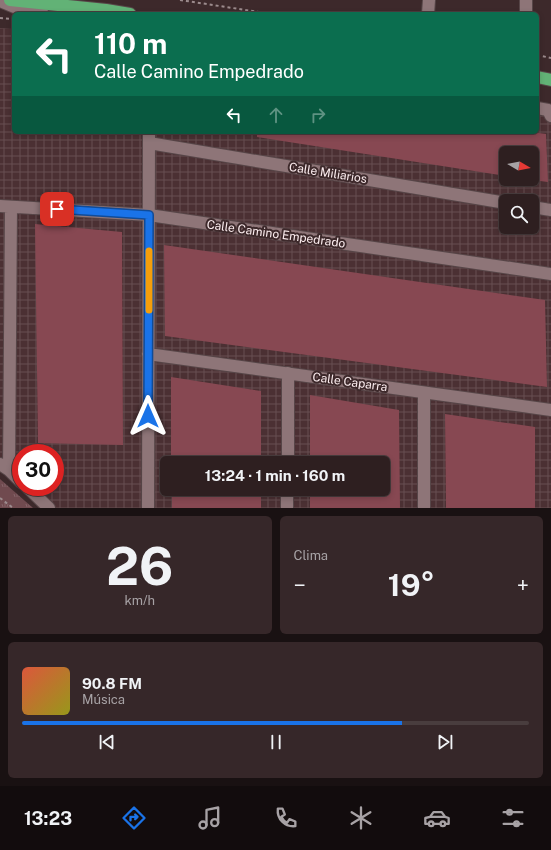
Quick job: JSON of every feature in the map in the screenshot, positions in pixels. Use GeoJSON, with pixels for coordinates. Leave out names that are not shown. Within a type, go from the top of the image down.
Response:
{"type":"FeatureCollection","features":[{"type":"Feature","properties":{"kind":"highway"},"geometry":{"type":"LineString","coordinates":[[10,0],[118,12]]}},
{"type":"Feature","properties":{"kind":"highway"},"geometry":{"type":"LineString","coordinates":[[82,0],[106,10]]}},
{"type":"Feature","properties":{"kind":"highway"},"geometry":{"type":"LineString","coordinates":[[539,78],[551,80]]}},
{"type":"Feature","properties":{"kind":"street"},"geometry":{"type":"LineString","coordinates":[[428,12],[429,0]]}},
{"type":"Feature","properties":{"kind":"street"},"geometry":{"type":"LineString","coordinates":[[526,0],[526,12]]}},
{"type":"Feature","properties":{"kind":"street"},"geometry":{"type":"LineString","coordinates":[[0,1],[24,11],[30,12]]}},
{"type":"Feature","properties":{"kind":"street"},"geometry":{"type":"LineString","coordinates":[[148,508],[149,138]]}},
{"type":"Feature","properties":{"kind":"street","name":"Calle Miliarios"},"geometry":{"type":"LineString","coordinates":[[149,138],[499,202]]}},
{"type":"Feature","properties":{"kind":"street"},"geometry":{"type":"LineString","coordinates":[[6,206],[4,467],[12,474]]}},
{"type":"Feature","properties":{"kind":"street","name":"Calle Camino Empedrado"},"geometry":{"type":"LineString","coordinates":[[6,206],[149,215],[551,274]]}},
{"type":"Feature","properties":{"kind":"street"},"geometry":{"type":"LineString","coordinates":[[539,208],[551,210]]}},
{"type":"Feature","properties":{"kind":"street","name":"Calle Caparra"},"geometry":{"type":"LineString","coordinates":[[148,354],[551,410]]}},
{"type":"Feature","properties":{"kind":"street"},"geometry":{"type":"LineString","coordinates":[[288,373],[288,456]]}},
{"type":"Feature","properties":{"kind":"street"},"geometry":{"type":"LineString","coordinates":[[424,392],[424,508]]}},
{"type":"Feature","properties":{"kind":"street"},"geometry":{"type":"LineString","coordinates":[[36,496],[49,508]]}},
{"type":"Feature","properties":{"kind":"street"},"geometry":{"type":"LineString","coordinates":[[287,508],[288,496]]}},
{"type":"Feature","properties":{"kind":"path"},"geometry":{"type":"LineString","coordinates":[[180,0],[259,12]]}},
{"type":"Feature","properties":{"kind":"path"},"geometry":{"type":"LineString","coordinates":[[0,18],[12,19]]}},
{"type":"Feature","properties":{"kind":"path"},"geometry":{"type":"LineString","coordinates":[[539,55],[551,58]]}},
{"type":"Feature","properties":{"kind":"path"},"geometry":{"type":"LineString","coordinates":[[0,498],[13,508]]}},
{"type":"Feature","properties":{"kind":"shaded area"},"geometry":{"type":"Polygon","coordinates":[[[0,28],[12,29],[12,134],[539,134],[539,108],[551,111],[551,508],[49,508],[36,496],[64,496],[64,444],[12,444],[12,474],[0,464],[0,28]]]}},
{"type":"Feature","properties":{"kind":"green space"},"geometry":{"type":"Polygon","coordinates":[[[0,479],[12,490],[12,496],[19,496],[33,508],[0,508],[0,479]]]}},
{"type":"Feature","properties":{"kind":"building"},"geometry":{"type":"Polygon","coordinates":[[[257,134],[546,134],[548,182],[539,181],[539,146],[499,146],[499,175],[257,137],[257,134]]]}},
{"type":"Feature","properties":{"kind":"building"},"geometry":{"type":"Polygon","coordinates":[[[35,224],[122,232],[123,445],[38,443],[35,224]]]}},
{"type":"Feature","properties":{"kind":"building"},"geometry":{"type":"Polygon","coordinates":[[[164,245],[545,300],[547,387],[165,336],[164,245]]]}},
{"type":"Feature","properties":{"kind":"building"},"geometry":{"type":"Polygon","coordinates":[[[171,377],[261,391],[261,456],[171,456],[171,377]]]}},
{"type":"Feature","properties":{"kind":"building"},"geometry":{"type":"Polygon","coordinates":[[[310,395],[399,410],[400,508],[310,508],[310,496],[390,496],[390,456],[310,456],[310,395]]]}},
{"type":"Feature","properties":{"kind":"building"},"geometry":{"type":"Polygon","coordinates":[[[445,414],[535,427],[535,508],[446,508],[445,414]]]}},
{"type":"Feature","properties":{"kind":"building"},"geometry":{"type":"Polygon","coordinates":[[[172,496],[261,496],[261,508],[172,508],[172,496]]]}},
{"type":"Feature","properties":{"kind":"slow traffic"},"geometry":{"type":"LineString","coordinates":[[149,251],[149,310]]}},
{"type":"Feature","properties":{"kind":"route"},"geometry":{"type":"LineString","coordinates":[[57,209],[149,215],[148,416]]}}]}
